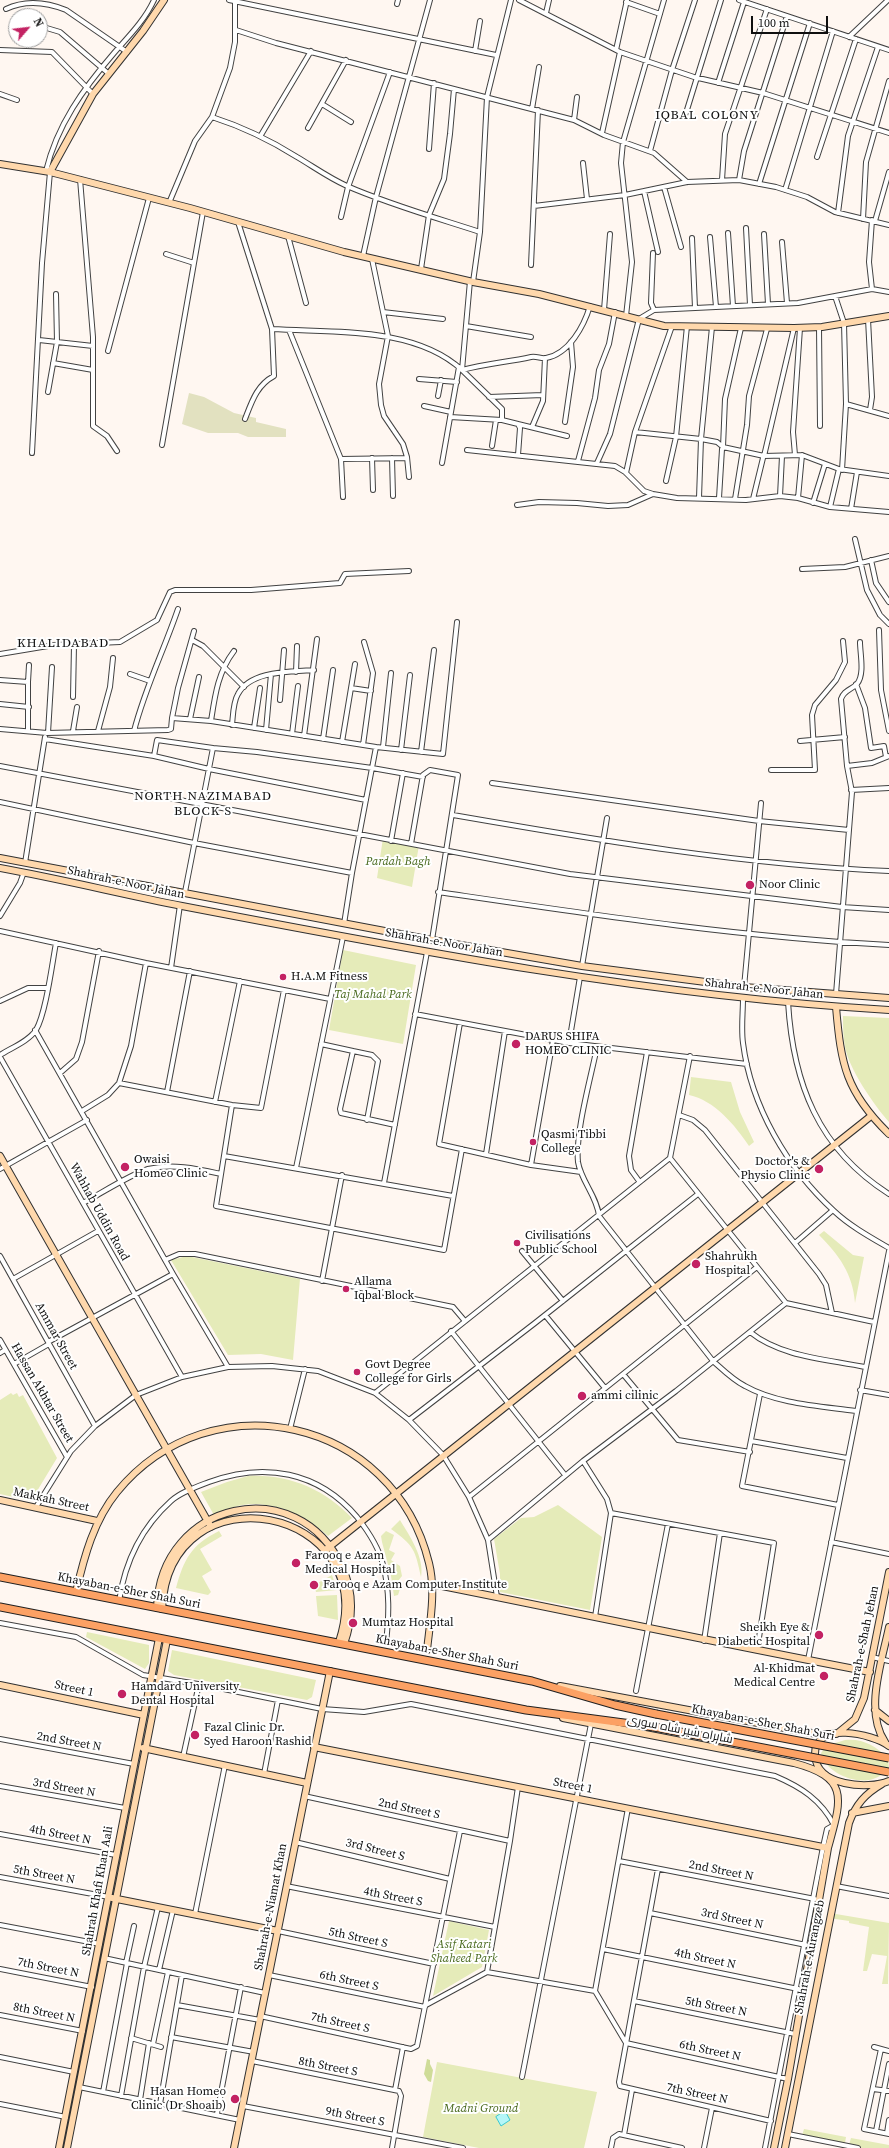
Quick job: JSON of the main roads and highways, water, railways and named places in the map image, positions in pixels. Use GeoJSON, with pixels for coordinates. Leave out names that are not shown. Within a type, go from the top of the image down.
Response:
{"type":"FeatureCollection","features":[{"type":"Feature","properties":{"kind":"main road"},"geometry":{"type":"LineString","coordinates":[[48,172],[93,94],[127,52],[163,2]]}},
{"type":"Feature","properties":{"kind":"main road"},"geometry":{"type":"LineString","coordinates":[[0,164],[80,179],[363,256],[590,306],[672,326],[767,329],[819,327],[889,316]]}},
{"type":"Feature","properties":{"kind":"main road","name":"Shahrah-e-Noor Jahan"},"geometry":{"type":"LineString","coordinates":[[0,858],[184,892],[344,924],[582,966],[632,971],[744,987],[889,998]]}},
{"type":"Feature","properties":{"kind":"main road","name":"Shahrah-e-Noor Jahan"},"geometry":{"type":"LineString","coordinates":[[0,868],[343,937],[580,977],[743,998],[836,1007],[889,1010]]}},
{"type":"Feature","properties":{"kind":"main road"},"geometry":{"type":"LineString","coordinates":[[284,925],[287,912]]}},
{"type":"Feature","properties":{"kind":"main road"},"geometry":{"type":"LineString","coordinates":[[487,962],[488,950]]}},
{"type":"Feature","properties":{"kind":"main road"},"geometry":{"type":"LineString","coordinates":[[630,984],[632,971]]}},
{"type":"Feature","properties":{"kind":"main road"},"geometry":{"type":"LineString","coordinates":[[712,994],[713,983]]}},
{"type":"Feature","properties":{"kind":"main road"},"geometry":{"type":"LineString","coordinates":[[836,1007],[842,1062],[853,1087],[871,1116],[889,1134]]}},
{"type":"Feature","properties":{"kind":"main road"},"geometry":{"type":"LineString","coordinates":[[324,1550],[576,1352],[871,1116]]}},
{"type":"Feature","properties":{"kind":"main road"},"geometry":{"type":"LineString","coordinates":[[0,1156],[3,1167],[56,1255],[212,1527]]}},
{"type":"Feature","properties":{"kind":"main road"},"geometry":{"type":"LineString","coordinates":[[76,1592],[98,1521],[116,1493],[132,1475],[167,1448],[196,1436],[236,1426],[254,1424],[290,1429],[319,1437],[348,1451],[366,1463],[396,1493],[409,1514],[424,1545],[430,1564],[432,1584],[427,1650]]}},
{"type":"Feature","properties":{"kind":"main road","name":"Makkah Street"},"geometry":{"type":"LineString","coordinates":[[0,1500],[98,1521]]}},
{"type":"Feature","properties":{"kind":"main road"},"geometry":{"type":"LineString","coordinates":[[159,1609],[160,1581],[173,1552],[194,1529],[208,1520],[240,1510],[273,1511],[305,1523],[330,1546],[345,1573],[349,1589],[350,1620],[341,1643]]}},
{"type":"Feature","properties":{"kind":"main road"},"geometry":{"type":"LineString","coordinates":[[159,1609],[165,1584],[178,1557],[187,1545],[212,1527],[241,1518],[272,1519],[300,1530],[324,1550],[336,1571],[344,1599],[345,1617],[341,1643]]}},
{"type":"Feature","properties":{"kind":"main road","name":"Shahrah-e-Shah Jehan"},"geometry":{"type":"LineString","coordinates":[[828,1776],[818,1764],[815,1755],[816,1748],[821,1741],[836,1734],[855,1719],[861,1708],[870,1672],[889,1572]]}},
{"type":"Feature","properties":{"kind":"main road","name":"Khayaban-e-Sher Shah Suri"},"geometry":{"type":"LineString","coordinates":[[0,1577],[532,1681],[615,1705],[656,1714],[889,1758]]}},
{"type":"Feature","properties":{"kind":"main road"},"geometry":{"type":"LineString","coordinates":[[432,1584],[649,1627],[704,1641],[870,1672]]}},
{"type":"Feature","properties":{"kind":"main road"},"geometry":{"type":"LineString","coordinates":[[0,1607],[526,1710]]}},
{"type":"Feature","properties":{"kind":"main road","name":"Shahrah-e-Shah Jehan"},"geometry":{"type":"LineString","coordinates":[[889,1627],[886,1660],[874,1710],[877,1726],[889,1746]]}},
{"type":"Feature","properties":{"kind":"main road","name":"Shahrah Khafi Khan Aali"},"geometry":{"type":"LineString","coordinates":[[67,2148],[104,1958],[116,1855],[159,1638]]}},
{"type":"Feature","properties":{"kind":"main road","name":"Shahrah Khafi Khan Aali"},"geometry":{"type":"LineString","coordinates":[[60,2148],[100,1944],[146,1748],[167,1640]]}},
{"type":"Feature","properties":{"kind":"main road","name":"Shahrah-e-Niamat Khan"},"geometry":{"type":"LineString","coordinates":[[234,2148],[330,1671]]}},
{"type":"Feature","properties":{"kind":"main road"},"geometry":{"type":"LineString","coordinates":[[532,1681],[817,1734],[854,1732],[864,1734],[889,1746]]}},
{"type":"Feature","properties":{"kind":"main road","name":"Street 1"},"geometry":{"type":"LineString","coordinates":[[0,1685],[144,1715]]}},
{"type":"Feature","properties":{"kind":"main road","name":"Khayaban-e-Sher Shah Suri"},"geometry":{"type":"LineString","coordinates":[[526,1710],[654,1727],[889,1772]]}},
{"type":"Feature","properties":{"kind":"main road","name":"شاہراہِ شیر شاہ سوری"},"geometry":{"type":"LineString","coordinates":[[526,1710],[794,1763],[853,1785],[889,1784]]}},
{"type":"Feature","properties":{"kind":"main road"},"geometry":{"type":"LineString","coordinates":[[874,1710],[889,1721]]}},
{"type":"Feature","properties":{"kind":"main road"},"geometry":{"type":"LineString","coordinates":[[138,1746],[307,1783]]}},
{"type":"Feature","properties":{"kind":"main road","name":"Street 1"},"geometry":{"type":"LineString","coordinates":[[314,1747],[825,1847]]}},
{"type":"Feature","properties":{"kind":"main road","name":"Shahrah-e-Aurangzeb"},"geometry":{"type":"LineString","coordinates":[[774,2148],[788,2079],[803,1990],[808,1945],[825,1847],[838,1810],[837,1791],[828,1776]]}},
{"type":"Feature","properties":{"kind":"main road"},"geometry":{"type":"LineString","coordinates":[[882,1784],[889,1781]]}},
{"type":"Feature","properties":{"kind":"main road","name":"Shahrah-e-Aurangzeb"},"geometry":{"type":"LineString","coordinates":[[785,2148],[836,1886],[852,1813],[863,1797],[882,1784]]}},
{"type":"Feature","properties":{"kind":"main road"},"geometry":{"type":"LineString","coordinates":[[852,1813],[889,1806]]}},
{"type":"Feature","properties":{"kind":"main road"},"geometry":{"type":"LineString","coordinates":[[112,1898],[278,1931]]}},
{"type":"Feature","properties":{"kind":"main road"},"geometry":{"type":"LineString","coordinates":[[72,2082],[79,2085]]}},
{"type":"Feature","properties":{"kind":"water"},"geometry":{"type":"Polygon","coordinates":[[[505,2111],[510,2120],[501,2126],[496,2117],[505,2111]]]}},
{"type":"Feature","properties":{"kind":"place","name":"Noor Clinic"},"geometry":{"type":"Point","coordinates":[750,885]}},
{"type":"Feature","properties":{"kind":"place","name":"H.A.M Fitness"},"geometry":{"type":"Point","coordinates":[283,977]}},
{"type":"Feature","properties":{"kind":"place","name":"DARUS SHIFA HOMEO CLINIC"},"geometry":{"type":"Point","coordinates":[516,1044]}},
{"type":"Feature","properties":{"kind":"place","name":"Qasmi Tibbi College"},"geometry":{"type":"Point","coordinates":[533,1142]}},
{"type":"Feature","properties":{"kind":"place","name":"Owaisi Homeo Clinic"},"geometry":{"type":"Point","coordinates":[125,1167]}},
{"type":"Feature","properties":{"kind":"place","name":"Doctor's & Physio Clinic"},"geometry":{"type":"Point","coordinates":[819,1169]}},
{"type":"Feature","properties":{"kind":"place","name":"Civilisations Public School"},"geometry":{"type":"Point","coordinates":[517,1243]}},
{"type":"Feature","properties":{"kind":"place","name":"Shahrukh Hospital"},"geometry":{"type":"Point","coordinates":[696,1264]}},
{"type":"Feature","properties":{"kind":"place","name":"Allama Iqbal Block"},"geometry":{"type":"Point","coordinates":[346,1289]}},
{"type":"Feature","properties":{"kind":"place","name":"Govt Degree College for Girls"},"geometry":{"type":"Point","coordinates":[357,1372]}},
{"type":"Feature","properties":{"kind":"place","name":"ammi cilinic"},"geometry":{"type":"Point","coordinates":[582,1396]}},
{"type":"Feature","properties":{"kind":"place","name":"Farooq e Azam Medical Hospital"},"geometry":{"type":"Point","coordinates":[296,1563]}},
{"type":"Feature","properties":{"kind":"place","name":"Farooq e Azam Computer Institute"},"geometry":{"type":"Point","coordinates":[314,1585]}},
{"type":"Feature","properties":{"kind":"place","name":"Mumtaz Hospital"},"geometry":{"type":"Point","coordinates":[353,1623]}},
{"type":"Feature","properties":{"kind":"place","name":"Sheikh Eye & Diabetic Hospital"},"geometry":{"type":"Point","coordinates":[819,1635]}},
{"type":"Feature","properties":{"kind":"place","name":"Al-Khidmat Medical Centre"},"geometry":{"type":"Point","coordinates":[824,1676]}},
{"type":"Feature","properties":{"kind":"place","name":"Hamdard University Dental Hospital"},"geometry":{"type":"Point","coordinates":[122,1694]}},
{"type":"Feature","properties":{"kind":"place","name":"Fazal Clinic Dr. Syed Haroon Rashid"},"geometry":{"type":"Point","coordinates":[195,1735]}},
{"type":"Feature","properties":{"kind":"place","name":"Hasan Homeo Clinic (Dr Shoaib)"},"geometry":{"type":"Point","coordinates":[235,2099]}},
{"type":"Feature","properties":{"kind":"district","name":"IQBAL COLONY"},"geometry":{"type":"Point","coordinates":[707,116]}},
{"type":"Feature","properties":{"kind":"district","name":"KHALIDABAD"},"geometry":{"type":"Point","coordinates":[63,644]}},
{"type":"Feature","properties":{"kind":"district","name":"NORTH NAZIMABAD BLOCK S"},"geometry":{"type":"Point","coordinates":[203,804]}},
{"type":"Feature","properties":{"kind":"park label","name":"Pardah Bagh"},"geometry":{"type":"Point","coordinates":[398,862]}},
{"type":"Feature","properties":{"kind":"park label","name":"Taj Mahal Park"},"geometry":{"type":"Point","coordinates":[373,995]}},
{"type":"Feature","properties":{"kind":"park label","name":"Asif Katari Shaheed Park"},"geometry":{"type":"Point","coordinates":[464,1952]}},
{"type":"Feature","properties":{"kind":"park label","name":"Madni Ground"},"geometry":{"type":"Point","coordinates":[481,2109]}}]}
